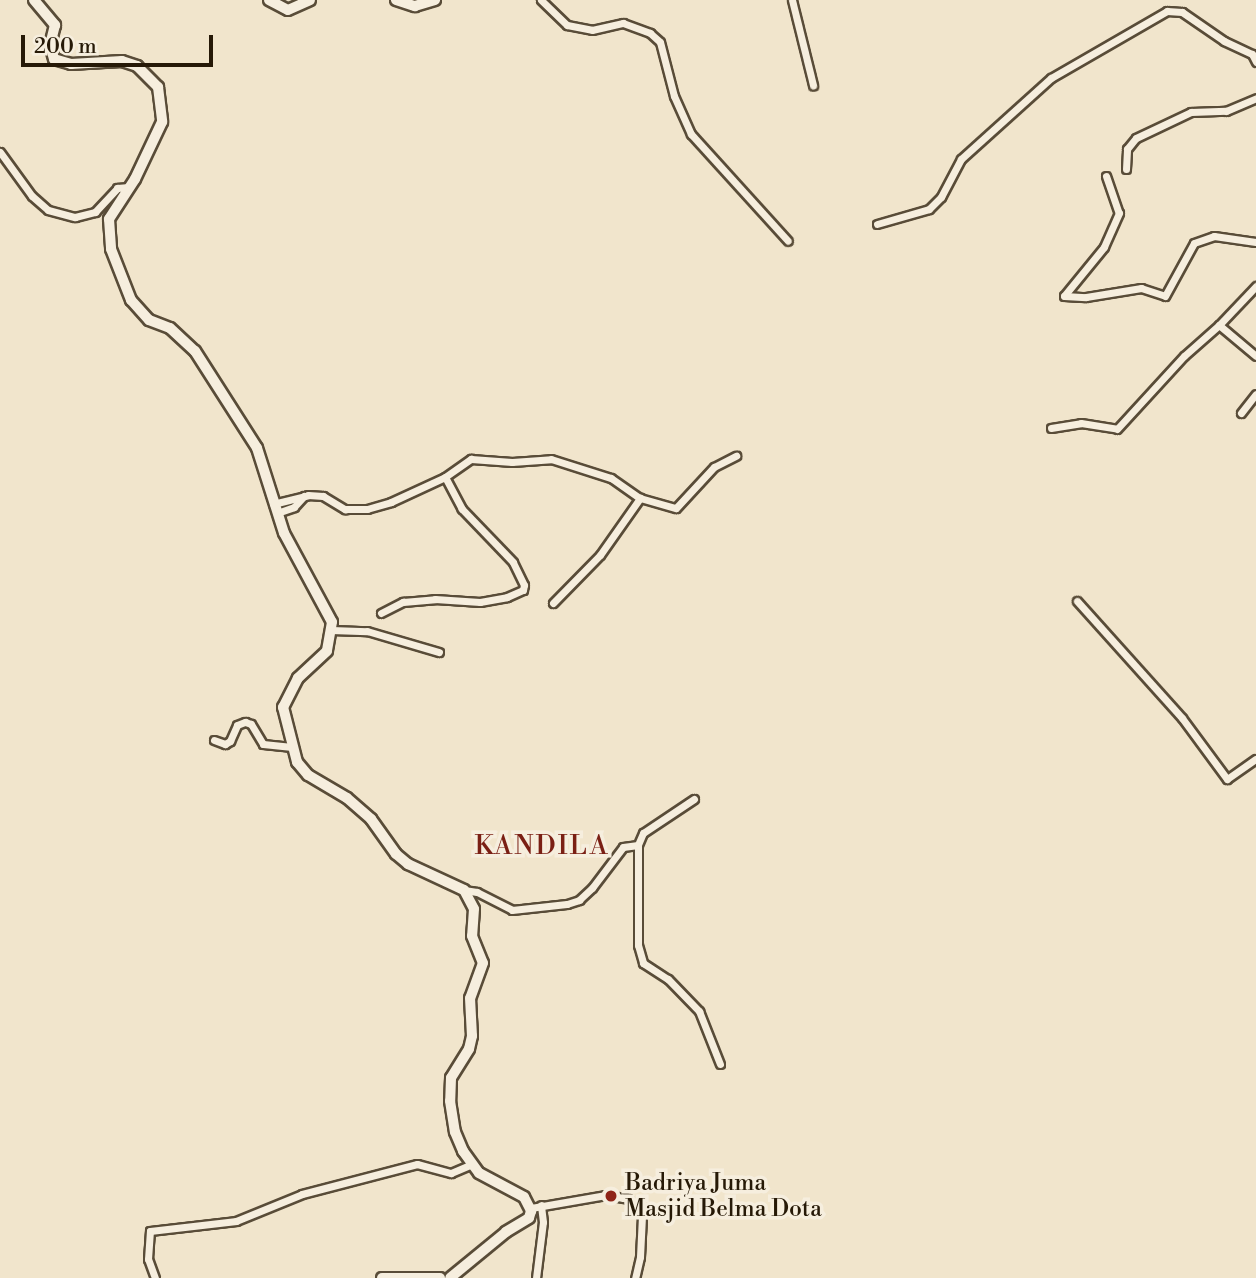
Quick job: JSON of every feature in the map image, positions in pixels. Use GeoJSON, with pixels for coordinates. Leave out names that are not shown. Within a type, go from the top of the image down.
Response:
{"type":"FeatureCollection","features":[{"type":"Feature","properties":{"kind":"main road"},"geometry":{"type":"LineString","coordinates":[[34,0],[55,25],[51,45],[54,59],[71,65],[122,61],[137,66],[158,87],[162,122],[129,187],[109,219],[111,249],[126,289],[141,313],[181,336],[214,378],[257,448],[267,471],[275,509],[332,622],[327,651],[298,678],[283,707],[298,762],[308,775],[347,798],[371,819],[396,854],[408,864],[464,890],[474,909],[472,936],[483,963],[470,998],[472,1036],[469,1049],[452,1078],[450,1101],[456,1132],[479,1173],[536,1206],[529,1218],[506,1232],[450,1278]]}},
{"type":"Feature","properties":{"kind":"main road"},"geometry":{"type":"LineString","coordinates":[[269,0],[288,10],[310,0]]}},
{"type":"Feature","properties":{"kind":"main road"},"geometry":{"type":"LineString","coordinates":[[396,0],[415,6],[435,0]]}},
{"type":"Feature","properties":{"kind":"main road"},"geometry":{"type":"LineString","coordinates":[[382,1278],[440,1278]]}},
{"type":"Feature","properties":{"kind":"street"},"geometry":{"type":"LineString","coordinates":[[541,0],[567,25],[592,30],[623,23],[650,33],[660,42],[674,96],[691,134],[788,241]]}},
{"type":"Feature","properties":{"kind":"street"},"geometry":{"type":"LineString","coordinates":[[792,0],[813,85]]}},
{"type":"Feature","properties":{"kind":"street"},"geometry":{"type":"LineString","coordinates":[[877,223],[929,209],[941,197],[961,159],[1051,78],[1167,11],[1182,12],[1191,17],[1224,40],[1252,54],[1256,62]]}},
{"type":"Feature","properties":{"kind":"street"},"geometry":{"type":"LineString","coordinates":[[1126,169],[1126,149],[1136,138],[1191,112],[1226,111],[1256,98]]}},
{"type":"Feature","properties":{"kind":"street"},"geometry":{"type":"LineString","coordinates":[[0,152],[32,196],[48,209],[75,217],[95,212],[117,188],[129,187]]}},
{"type":"Feature","properties":{"kind":"street"},"geometry":{"type":"LineString","coordinates":[[1106,176],[1119,213],[1104,247],[1064,296],[1086,297],[1141,288],[1166,296],[1195,243],[1214,236],[1256,242]]}},
{"type":"Feature","properties":{"kind":"street"},"geometry":{"type":"LineString","coordinates":[[1051,428],[1081,423],[1117,429],[1184,356],[1219,326],[1256,286]]}},
{"type":"Feature","properties":{"kind":"street"},"geometry":{"type":"LineString","coordinates":[[1219,326],[1256,356]]}},
{"type":"Feature","properties":{"kind":"street"},"geometry":{"type":"LineString","coordinates":[[1241,413],[1256,394]]}},
{"type":"Feature","properties":{"kind":"street"},"geometry":{"type":"LineString","coordinates":[[275,509],[304,496],[323,496],[345,509],[367,509],[391,502],[445,477],[471,459],[512,462],[551,459],[611,478],[640,498],[676,508],[714,467],[736,456]]}},
{"type":"Feature","properties":{"kind":"street"},"geometry":{"type":"LineString","coordinates":[[381,613],[403,601],[435,599],[480,602],[508,597],[523,590],[524,585],[513,562],[462,509],[445,477]]}},
{"type":"Feature","properties":{"kind":"street"},"geometry":{"type":"LineString","coordinates":[[553,603],[600,555],[637,506],[640,498]]}},
{"type":"Feature","properties":{"kind":"street"},"geometry":{"type":"LineString","coordinates":[[1077,601],[1182,718],[1227,779],[1256,759]]}},
{"type":"Feature","properties":{"kind":"street"},"geometry":{"type":"LineString","coordinates":[[331,630],[368,631],[439,652]]}},
{"type":"Feature","properties":{"kind":"street"},"geometry":{"type":"LineString","coordinates":[[214,740],[225,744],[230,741],[237,725],[245,722],[251,724],[263,744],[292,747]]}},
{"type":"Feature","properties":{"kind":"street"},"geometry":{"type":"LineString","coordinates":[[694,799],[648,827],[638,845],[638,945],[643,963],[668,979],[699,1010],[720,1064]]}},
{"type":"Feature","properties":{"kind":"street"},"geometry":{"type":"LineString","coordinates":[[464,890],[477,892],[512,909],[568,904],[579,900],[593,888],[623,846],[638,845]]}},
{"type":"Feature","properties":{"kind":"street"},"geometry":{"type":"LineString","coordinates":[[155,1278],[148,1259],[150,1231],[236,1221],[302,1194],[417,1164],[451,1174],[472,1164]]}},
{"type":"Feature","properties":{"kind":"street"},"geometry":{"type":"LineString","coordinates":[[536,1278],[543,1222],[536,1206],[606,1195],[628,1199],[642,1216],[640,1257],[635,1278]]}},
{"type":"Feature","properties":{"kind":"place","name":"Badriya Juma Masjid Belma Dota"},"geometry":{"type":"Point","coordinates":[611,1196]}},
{"type":"Feature","properties":{"kind":"district","name":"KANDILA"},"geometry":{"type":"Point","coordinates":[542,847]}}]}
